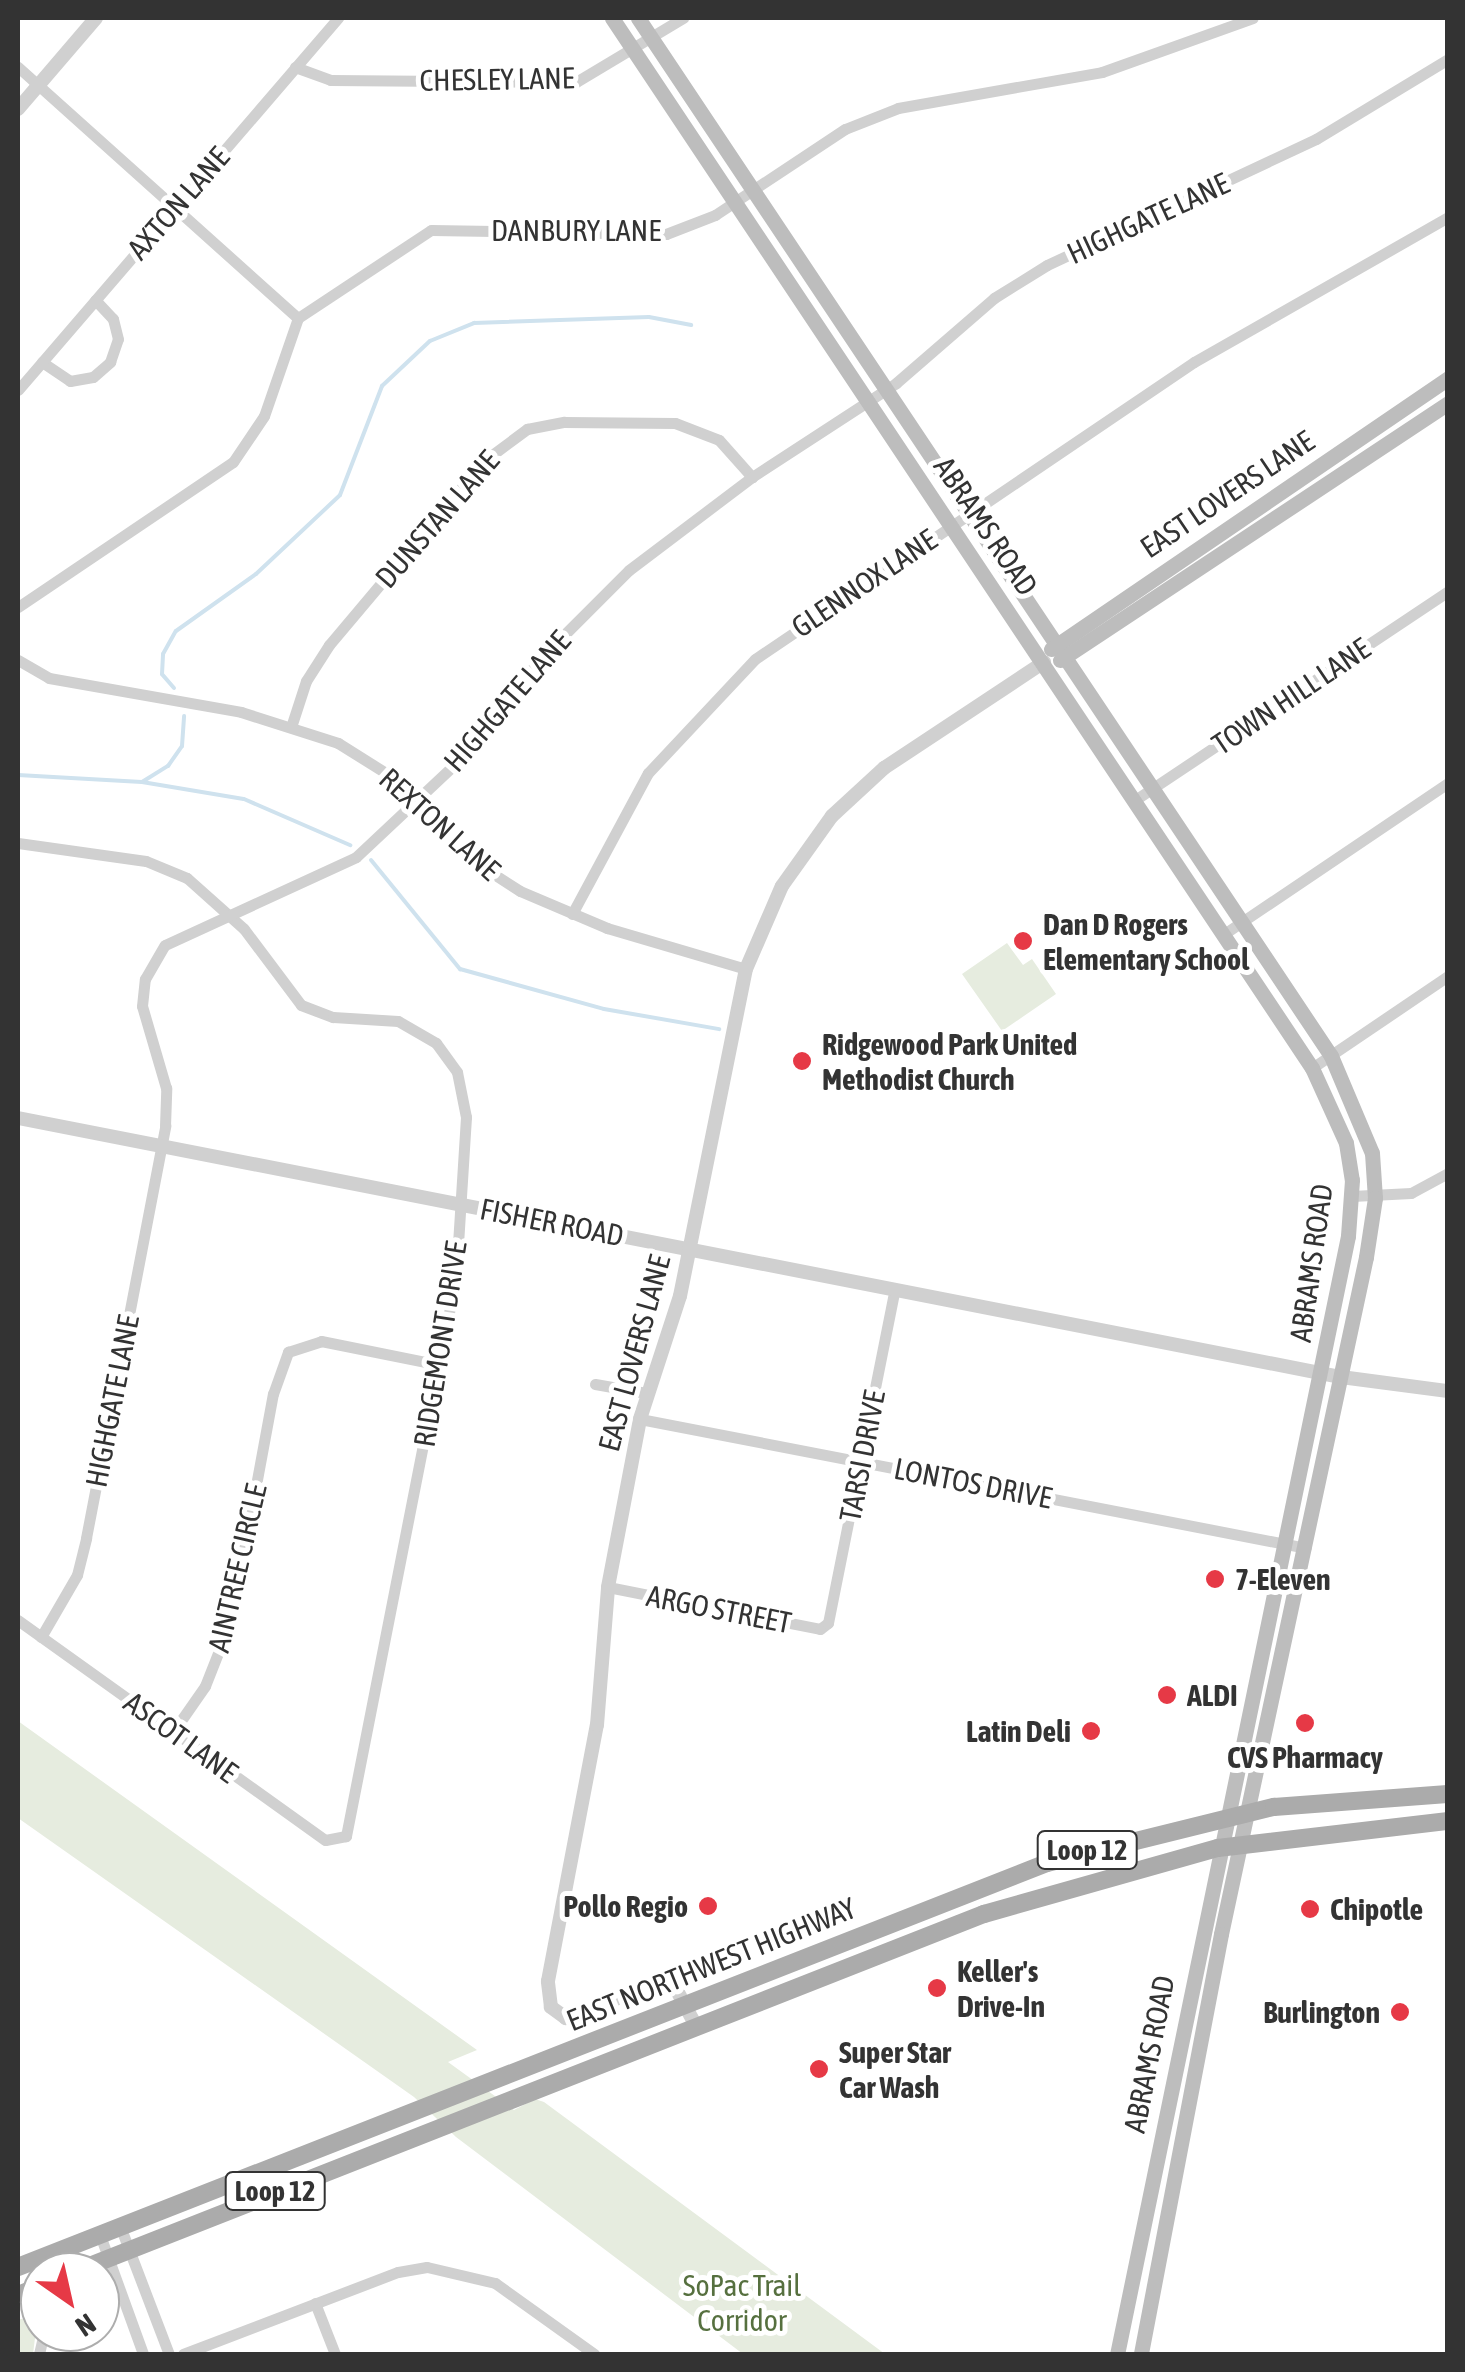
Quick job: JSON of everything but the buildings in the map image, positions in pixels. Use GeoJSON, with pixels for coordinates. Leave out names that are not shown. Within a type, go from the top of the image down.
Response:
{"type":"FeatureCollection","features":[{"type":"Feature","properties":{"kind":"main road","name":"ABRAMS ROAD"},"geometry":{"type":"LineString","coordinates":[[612,18],[1224,934],[1312,1068],[1342,1129],[1352,1196],[1322,1374],[1218,1848],[1117,2354]]}},
{"type":"Feature","properties":{"kind":"main road","name":"ABRAMS ROAD"},"geometry":{"type":"LineString","coordinates":[[638,18],[1330,1056],[1364,1124],[1374,1198],[1252,1811],[1197,2055],[1141,2354]]}},
{"type":"Feature","properties":{"kind":"main road","name":"EAST LOVERS LANE"},"geometry":{"type":"LineString","coordinates":[[1044,662],[1055,643],[1448,378]]}},
{"type":"Feature","properties":{"kind":"main road","name":"EAST LOVERS LANE"},"geometry":{"type":"LineString","coordinates":[[1044,662],[1066,660],[1448,403]]}},
{"type":"Feature","properties":{"kind":"main road"},"geometry":{"type":"LineString","coordinates":[[1326,460],[1338,477]]}},
{"type":"Feature","properties":{"kind":"main road"},"geometry":{"type":"LineString","coordinates":[[1342,1129],[1364,1124]]}},
{"type":"Feature","properties":{"kind":"main road","name":"EAST NORTHWEST HIGHWAY"},"geometry":{"type":"LineString","coordinates":[[18,2267],[538,2064],[882,1924],[1082,1852],[1252,1811],[1448,1794]]}},
{"type":"Feature","properties":{"kind":"main road","name":"EAST NORTHWEST HIGHWAY"},"geometry":{"type":"LineString","coordinates":[[120,2254],[423,2130],[891,1948],[1091,1880],[1242,1844],[1448,1822]]}},
{"type":"Feature","properties":{"kind":"main road"},"geometry":{"type":"LineString","coordinates":[[882,1924],[891,1948]]}},
{"type":"Feature","properties":{"kind":"main road"},"geometry":{"type":"LineString","coordinates":[[1178,2050],[1197,2055]]}},
{"type":"Feature","properties":{"kind":"main road"},"geometry":{"type":"LineString","coordinates":[[1141,2231],[1165,2236]]}},
{"type":"Feature","properties":{"kind":"street"},"geometry":{"type":"LineString","coordinates":[[18,109],[96,18]]}},
{"type":"Feature","properties":{"kind":"street","name":"AXTON LANE"},"geometry":{"type":"LineString","coordinates":[[18,390],[338,18]]}},
{"type":"Feature","properties":{"kind":"street","name":"CHESLEY LANE"},"geometry":{"type":"LineString","coordinates":[[295,67],[330,80],[554,83],[597,75],[683,18]]}},
{"type":"Feature","properties":{"kind":"street","name":"DANBURY LANE"},"geometry":{"type":"LineString","coordinates":[[298,318],[432,230],[666,234],[736,202],[846,129],[898,108],[1000,95],[1102,72],[1253,18]]}},
{"type":"Feature","properties":{"kind":"street","name":"HIGHGATE LANE"},"geometry":{"type":"LineString","coordinates":[[41,1637],[77,1575],[161,1146],[166,1088],[144,1017],[145,979],[165,944],[228,913],[340,869],[470,750],[539,660],[629,570],[752,478],[887,390],[994,298],[1046,265],[1316,139],[1448,59]]}},
{"type":"Feature","properties":{"kind":"street"},"geometry":{"type":"LineString","coordinates":[[18,67],[172,210],[298,318],[264,416],[233,462],[18,607]]}},
{"type":"Feature","properties":{"kind":"street","name":"GLENNOX LANE"},"geometry":{"type":"LineString","coordinates":[[572,914],[639,786],[725,686],[788,634],[1278,309],[1448,217]]}},
{"type":"Feature","properties":{"kind":"street"},"geometry":{"type":"LineString","coordinates":[[42,362],[70,381],[93,378],[110,362],[116,329],[96,300]]}},
{"type":"Feature","properties":{"kind":"street","name":"DUNSTAN LANE"},"geometry":{"type":"LineString","coordinates":[[292,724],[306,681],[329,645],[484,461],[527,429],[564,422],[674,423],[719,440],[752,478]]}},
{"type":"Feature","properties":{"kind":"street","name":"TOWN HILL LANE"},"geometry":{"type":"LineString","coordinates":[[1135,800],[1448,591]]}},
{"type":"Feature","properties":{"kind":"street","name":"REXTON LANE"},"geometry":{"type":"LineString","coordinates":[[18,660],[66,682],[292,724],[365,757],[496,877],[572,914],[746,970]]}},
{"type":"Feature","properties":{"kind":"street","name":"EAST LOVERS LANE"},"geometry":{"type":"LineString","coordinates":[[684,2003],[674,1986],[660,1982],[586,2014],[566,2018],[551,2006],[548,1982],[598,1725],[608,1587],[640,1419],[690,1250],[746,970],[782,886],[832,816],[884,768],[1044,662]]}},
{"type":"Feature","properties":{"kind":"street"},"geometry":{"type":"LineString","coordinates":[[1224,934],[1448,783]]}},
{"type":"Feature","properties":{"kind":"street","name":"RIDGEMONT DRIVE"},"geometry":{"type":"LineString","coordinates":[[18,843],[166,867],[228,913],[301,1005],[333,1017],[398,1021],[420,1030],[449,1058],[466,1117],[462,1204],[440,1365],[346,1836]]}},
{"type":"Feature","properties":{"kind":"street"},"geometry":{"type":"LineString","coordinates":[[1312,1068],[1448,976]]}},
{"type":"Feature","properties":{"kind":"street","name":"FISHER ROAD"},"geometry":{"type":"LineString","coordinates":[[18,1118],[1341,1378],[1448,1391]]}},
{"type":"Feature","properties":{"kind":"street"},"geometry":{"type":"LineString","coordinates":[[1352,1196],[1411,1194],[1448,1173]]}},
{"type":"Feature","properties":{"kind":"street","name":"TARSI DRIVE"},"geometry":{"type":"LineString","coordinates":[[828,1623],[896,1290]]}},
{"type":"Feature","properties":{"kind":"street","name":"AINTREE CIRCLE"},"geometry":{"type":"LineString","coordinates":[[174,1732],[205,1686],[231,1620],[280,1366],[302,1342],[321,1340],[440,1365]]}},
{"type":"Feature","properties":{"kind":"street"},"geometry":{"type":"LineString","coordinates":[[595,1384],[646,1393]]}},
{"type":"Feature","properties":{"kind":"street","name":"LONTOS DRIVE"},"geometry":{"type":"LineString","coordinates":[[640,1419],[1306,1548]]}},
{"type":"Feature","properties":{"kind":"street","name":"ARGO STREET"},"geometry":{"type":"LineString","coordinates":[[608,1587],[820,1630],[828,1623]]}},
{"type":"Feature","properties":{"kind":"street","name":"ASCOT LANE"},"geometry":{"type":"LineString","coordinates":[[18,1620],[325,1840],[346,1836]]}},
{"type":"Feature","properties":{"kind":"street"},"geometry":{"type":"LineString","coordinates":[[684,2003],[696,2026]]}},
{"type":"Feature","properties":{"kind":"street"},"geometry":{"type":"LineString","coordinates":[[120,2226],[169,2354]]}},
{"type":"Feature","properties":{"kind":"street"},"geometry":{"type":"LineString","coordinates":[[100,2234],[104,2252]]}},
{"type":"Feature","properties":{"kind":"street"},"geometry":{"type":"LineString","coordinates":[[183,2354],[398,2272],[454,2270],[495,2283],[590,2353]]}},
{"type":"Feature","properties":{"kind":"street"},"geometry":{"type":"LineString","coordinates":[[120,2295],[144,2354]]}},
{"type":"Feature","properties":{"kind":"street"},"geometry":{"type":"LineString","coordinates":[[316,2303],[335,2354]]}},
{"type":"Feature","properties":{"kind":"green space"},"geometry":{"type":"Polygon","coordinates":[[[1007,943],[1023,965],[1032,959],[1056,994],[1002,1031],[962,974],[1007,943]]]}},
{"type":"Feature","properties":{"kind":"green space","name":"SoPac Trail Corridor"},"geometry":{"type":"Polygon","coordinates":[[[18,1721],[477,2050],[448,2062],[514,2110],[535,2099],[544,2102],[885,2354],[743,2354],[456,2137],[414,2097],[18,1818],[18,1721]]]}},
{"type":"Feature","properties":{"kind":"green space"},"geometry":{"type":"Polygon","coordinates":[[[18,2320],[20,2352],[33,2354],[18,2354],[18,2320]]]}},
{"type":"Feature","properties":{"kind":"waterway"},"geometry":{"type":"LineString","coordinates":[[174,688],[162,674],[163,654],[176,631],[256,574],[340,495],[382,386],[430,341],[474,323],[649,317],[691,325]]}},
{"type":"Feature","properties":{"kind":"waterway"},"geometry":{"type":"LineString","coordinates":[[142,782],[168,766],[182,746],[184,716]]}},
{"type":"Feature","properties":{"kind":"waterway"},"geometry":{"type":"LineString","coordinates":[[18,775],[142,782],[244,799],[350,845]]}},
{"type":"Feature","properties":{"kind":"waterway"},"geometry":{"type":"LineString","coordinates":[[371,860],[460,969],[604,1009],[719,1029]]}},
{"type":"Feature","properties":{"kind":"place","name":"Dan D Rogers Elementary School"},"geometry":{"type":"Point","coordinates":[1023,941]}},
{"type":"Feature","properties":{"kind":"place","name":"Ridgewood Park United Methodist Church"},"geometry":{"type":"Point","coordinates":[802,1061]}},
{"type":"Feature","properties":{"kind":"place","name":"7-Eleven"},"geometry":{"type":"Point","coordinates":[1215,1579]}},
{"type":"Feature","properties":{"kind":"place","name":"ALDI"},"geometry":{"type":"Point","coordinates":[1167,1695]}},
{"type":"Feature","properties":{"kind":"place","name":"CVS Pharmacy"},"geometry":{"type":"Point","coordinates":[1305,1723]}},
{"type":"Feature","properties":{"kind":"place","name":"Latin Deli"},"geometry":{"type":"Point","coordinates":[1091,1731]}},
{"type":"Feature","properties":{"kind":"place","name":"Pollo Regio"},"geometry":{"type":"Point","coordinates":[708,1906]}},
{"type":"Feature","properties":{"kind":"place","name":"Chipotle"},"geometry":{"type":"Point","coordinates":[1310,1909]}},
{"type":"Feature","properties":{"kind":"place","name":"Keller's Drive-In"},"geometry":{"type":"Point","coordinates":[937,1988]}},
{"type":"Feature","properties":{"kind":"place","name":"Burlington"},"geometry":{"type":"Point","coordinates":[1400,2012]}},
{"type":"Feature","properties":{"kind":"place","name":"Super Star Car Wash"},"geometry":{"type":"Point","coordinates":[819,2069]}}]}
